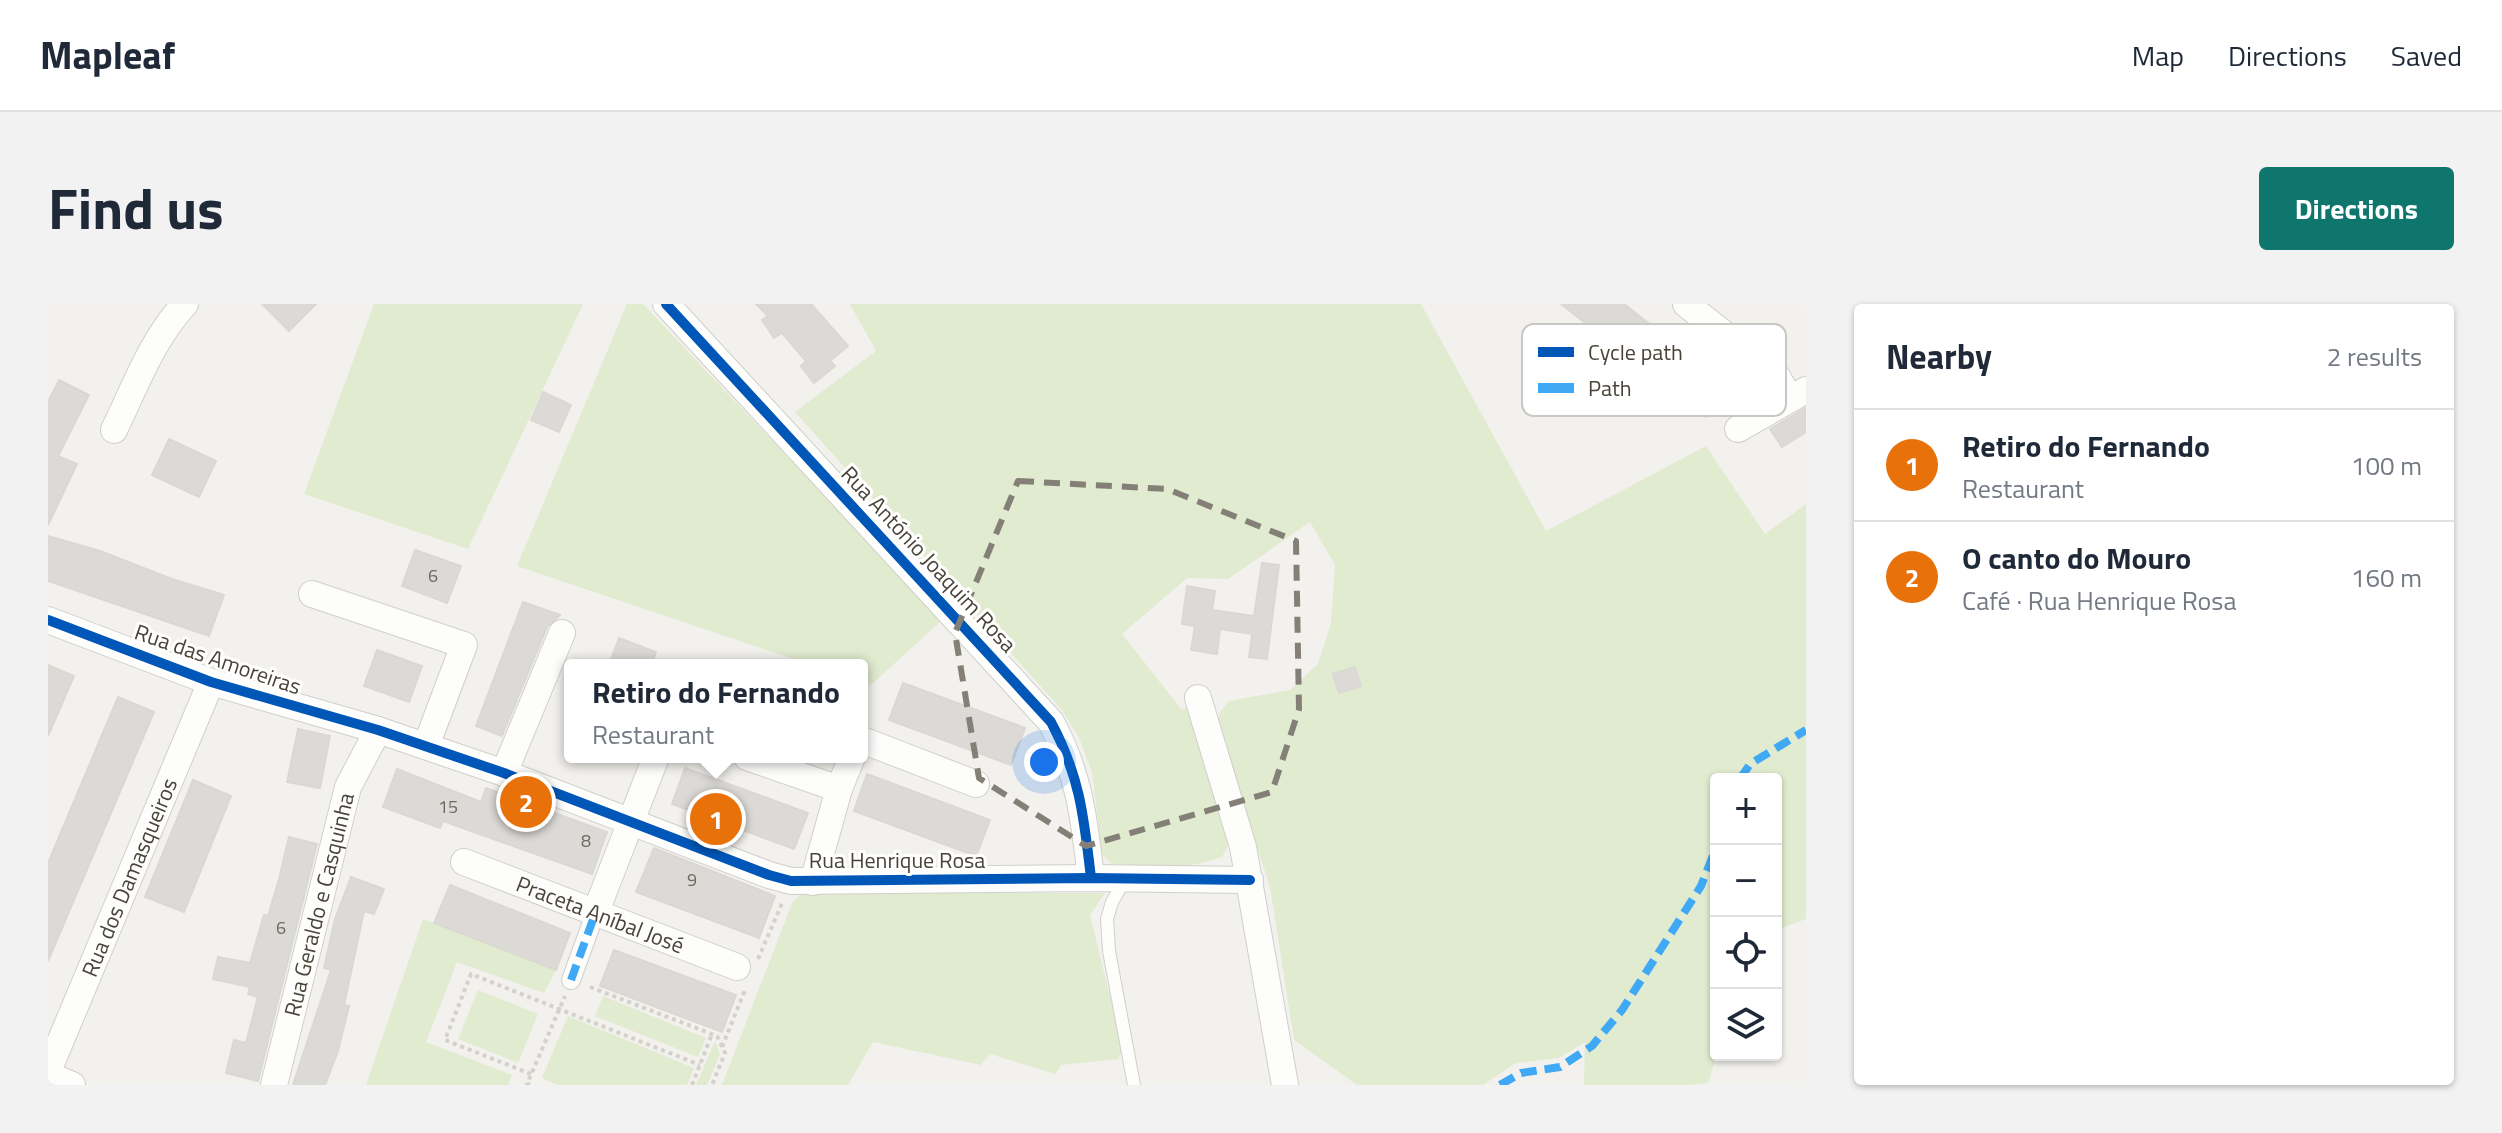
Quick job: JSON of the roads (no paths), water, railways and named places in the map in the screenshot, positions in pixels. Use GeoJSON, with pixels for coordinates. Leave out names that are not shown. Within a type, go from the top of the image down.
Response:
{"type":"FeatureCollection","features":[{"type":"Feature","properties":{"kind":"street"},"geometry":{"type":"LineString","coordinates":[[114,430],[156,344],[185,304]]}},
{"type":"Feature","properties":{"kind":"street","name":"Rua António Joaquim Rosa"},"geometry":{"type":"LineString","coordinates":[[666,304],[1051,722],[1076,776],[1091,878]]}},
{"type":"Feature","properties":{"kind":"street"},"geometry":{"type":"LineString","coordinates":[[1686,304],[1711,324]]}},
{"type":"Feature","properties":{"kind":"street"},"geometry":{"type":"LineString","coordinates":[[1738,429],[1760,416]]}},
{"type":"Feature","properties":{"kind":"street"},"geometry":{"type":"LineString","coordinates":[[312,594],[464,645],[426,746]]}},
{"type":"Feature","properties":{"kind":"street","name":"Rua das Amoreiras"},"geometry":{"type":"LineString","coordinates":[[48,620],[211,682],[378,730]]}},
{"type":"Feature","properties":{"kind":"street"},"geometry":{"type":"LineString","coordinates":[[504,773],[562,633]]}},
{"type":"Feature","properties":{"kind":"street","name":"Rua dos Damasqueiros"},"geometry":{"type":"LineString","coordinates":[[48,1073],[211,682]]}},
{"type":"Feature","properties":{"kind":"street"},"geometry":{"type":"LineString","coordinates":[[1198,698],[1243,847],[1285,1085]]}},
{"type":"Feature","properties":{"kind":"street","name":"Rua Henrique Rosa"},"geometry":{"type":"LineString","coordinates":[[378,730],[504,773],[791,881],[1250,880]]}},
{"type":"Feature","properties":{"kind":"street","name":"Rua Geraldo e Casquinha"},"geometry":{"type":"LineString","coordinates":[[274,1085],[348,787],[378,730]]}},
{"type":"Feature","properties":{"kind":"street"},"geometry":{"type":"LineString","coordinates":[[868,742],[976,784]]}},
{"type":"Feature","properties":{"kind":"street"},"geometry":{"type":"LineString","coordinates":[[571,980],[654,763]]}},
{"type":"Feature","properties":{"kind":"street"},"geometry":{"type":"LineString","coordinates":[[764,763],[839,789]]}},
{"type":"Feature","properties":{"kind":"street"},"geometry":{"type":"LineString","coordinates":[[813,882],[839,789],[850,763]]}},
{"type":"Feature","properties":{"kind":"street","name":"Praceta Aníbal José"},"geometry":{"type":"LineString","coordinates":[[464,862],[737,967]]}},
{"type":"Feature","properties":{"kind":"street"},"geometry":{"type":"LineString","coordinates":[[48,1073],[72,1085]]}},
{"type":"Feature","properties":{"kind":"lane"},"geometry":{"type":"LineString","coordinates":[[1126,878],[1112,902],[1107,919],[1109,951],[1134,1085]]}},
{"type":"Feature","properties":{"kind":"place","name":"O canto do Mouro"},"geometry":{"type":"Point","coordinates":[526,802]}},
{"type":"Feature","properties":{"kind":"place","name":"Retiro do Fernando"},"geometry":{"type":"Point","coordinates":[716,819]}}]}
